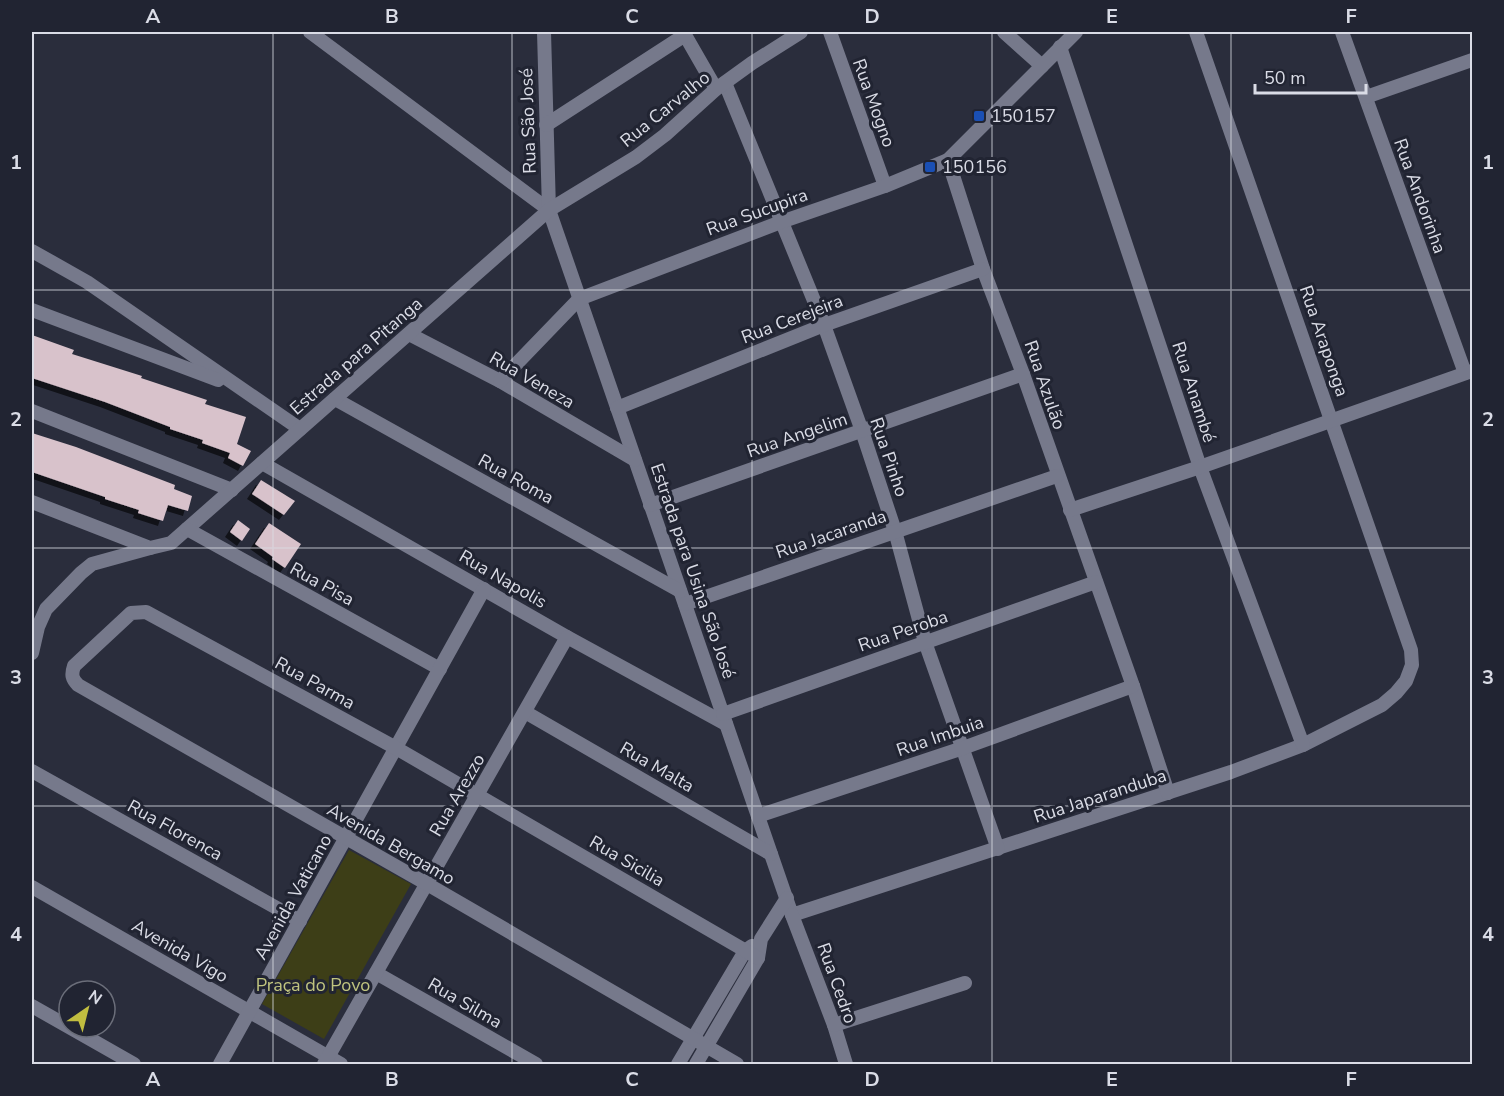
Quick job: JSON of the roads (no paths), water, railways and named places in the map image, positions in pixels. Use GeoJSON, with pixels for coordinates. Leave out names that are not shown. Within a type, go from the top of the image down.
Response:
{"type":"FeatureCollection","features":[{"type":"Feature","properties":{"kind":"street"},"geometry":{"type":"LineString","coordinates":[[310,32],[549,210]]}},
{"type":"Feature","properties":{"kind":"street","name":"Rua São José"},"geometry":{"type":"LineString","coordinates":[[544,32],[549,210]]}},
{"type":"Feature","properties":{"kind":"street","name":"Rua Carvalho"},"geometry":{"type":"LineString","coordinates":[[549,210],[636,157],[721,86],[801,32]]}},
{"type":"Feature","properties":{"kind":"street","name":"Rua Mogno"},"geometry":{"type":"LineString","coordinates":[[830,32],[885,186]]}},
{"type":"Feature","properties":{"kind":"street"},"geometry":{"type":"LineString","coordinates":[[1004,32],[1042,66]]}},
{"type":"Feature","properties":{"kind":"street"},"geometry":{"type":"LineString","coordinates":[[948,160],[1076,32]]}},
{"type":"Feature","properties":{"kind":"street","name":"Rua Araponga"},"geometry":{"type":"LineString","coordinates":[[1196,32],[1411,650],[1412,664]]}},
{"type":"Feature","properties":{"kind":"street","name":"Rua Andorinha"},"geometry":{"type":"LineString","coordinates":[[1342,32],[1469,372]]}},
{"type":"Feature","properties":{"kind":"street"},"geometry":{"type":"LineString","coordinates":[[546,125],[684,33]]}},
{"type":"Feature","properties":{"kind":"street","name":"Rua Pinho"},"geometry":{"type":"LineString","coordinates":[[684,33],[721,86],[824,325],[895,531],[926,642],[998,849]]}},
{"type":"Feature","properties":{"kind":"street","name":"Rua Anambé"},"geometry":{"type":"LineString","coordinates":[[1060,48],[1200,467],[1303,745]]}},
{"type":"Feature","properties":{"kind":"street"},"geometry":{"type":"LineString","coordinates":[[1365,97],[1473,60]]}},
{"type":"Feature","properties":{"kind":"street","name":"Rua Sucupira"},"geometry":{"type":"LineString","coordinates":[[579,298],[781,222],[885,186],[948,160]]}},
{"type":"Feature","properties":{"kind":"street","name":"Rua Azulão"},"geometry":{"type":"LineString","coordinates":[[948,160],[983,268],[1023,374],[1057,476],[1133,686],[1168,793]]}},
{"type":"Feature","properties":{"kind":"street","name":"Estrada para Usina São José"},"geometry":{"type":"LineString","coordinates":[[549,210],[786,898]]}},
{"type":"Feature","properties":{"kind":"street","name":"Estrada para Pitanga"},"geometry":{"type":"LineString","coordinates":[[32,653],[38,627],[46,609],[81,573],[92,564],[171,543],[549,210]]}},
{"type":"Feature","properties":{"kind":"street"},"geometry":{"type":"LineString","coordinates":[[32,251],[87,282],[300,429]]}},
{"type":"Feature","properties":{"kind":"street","name":"Rua Cerejeira"},"geometry":{"type":"LineString","coordinates":[[617,408],[824,325],[983,268]]}},
{"type":"Feature","properties":{"kind":"street"},"geometry":{"type":"LineString","coordinates":[[500,381],[579,298]]}},
{"type":"Feature","properties":{"kind":"street"},"geometry":{"type":"LineString","coordinates":[[32,310],[238,387]]}},
{"type":"Feature","properties":{"kind":"street","name":"Rua Veneza"},"geometry":{"type":"LineString","coordinates":[[409,334],[500,381],[635,460]]}},
{"type":"Feature","properties":{"kind":"street"},"geometry":{"type":"LineString","coordinates":[[1070,510],[1200,467],[1469,372]]}},
{"type":"Feature","properties":{"kind":"street","name":"Rua Angelim"},"geometry":{"type":"LineString","coordinates":[[650,505],[1023,374]]}},
{"type":"Feature","properties":{"kind":"street","name":"Rua Roma"},"geometry":{"type":"LineString","coordinates":[[335,399],[682,597]]}},
{"type":"Feature","properties":{"kind":"street"},"geometry":{"type":"LineString","coordinates":[[32,411],[232,490]]}},
{"type":"Feature","properties":{"kind":"street","name":"Rua Napolis"},"geometry":{"type":"LineString","coordinates":[[262,463],[567,637],[725,719]]}},
{"type":"Feature","properties":{"kind":"street","name":"Rua Jacaranda"},"geometry":{"type":"LineString","coordinates":[[682,597],[895,531],[1057,476]]}},
{"type":"Feature","properties":{"kind":"street"},"geometry":{"type":"LineString","coordinates":[[32,502],[150,548]]}},
{"type":"Feature","properties":{"kind":"street","name":"Rua Pisa"},"geometry":{"type":"LineString","coordinates":[[187,530],[440,669]]}},
{"type":"Feature","properties":{"kind":"street","name":"Rua Peroba"},"geometry":{"type":"LineString","coordinates":[[725,719],[926,642],[1096,582]]}},
{"type":"Feature","properties":{"kind":"street","name":"Avenida Vaticano"},"geometry":{"type":"LineString","coordinates":[[220,1065],[484,589]]}},
{"type":"Feature","properties":{"kind":"street","name":"Rua Parma"},"geometry":{"type":"LineString","coordinates":[[73,680],[74,666],[131,613],[139,611],[153,615],[478,795]]}},
{"type":"Feature","properties":{"kind":"street","name":"Rua Arezzo"},"geometry":{"type":"LineString","coordinates":[[326,1061],[567,637]]}},
{"type":"Feature","properties":{"kind":"street","name":"Rua Japaranduba"},"geometry":{"type":"LineString","coordinates":[[792,915],[1168,793],[1303,745],[1382,705],[1406,681],[1412,664]]}},
{"type":"Feature","properties":{"kind":"street","name":"Avenida Bergamo"},"geometry":{"type":"LineString","coordinates":[[73,680],[78,685],[427,884],[737,1065]]}},
{"type":"Feature","properties":{"kind":"street","name":"Rua Imbuia"},"geometry":{"type":"LineString","coordinates":[[758,816],[963,748],[1133,686]]}},
{"type":"Feature","properties":{"kind":"street","name":"Rua Malta"},"geometry":{"type":"LineString","coordinates":[[525,712],[771,854]]}},
{"type":"Feature","properties":{"kind":"street","name":"Rua Florenca"},"geometry":{"type":"LineString","coordinates":[[32,771],[300,921]]}},
{"type":"Feature","properties":{"kind":"street","name":"Rua Sicilia"},"geometry":{"type":"LineString","coordinates":[[478,795],[758,958]]}},
{"type":"Feature","properties":{"kind":"street","name":"Avenida Vigo"},"geometry":{"type":"LineString","coordinates":[[32,887],[249,1012],[326,1061],[341,1065]]}},
{"type":"Feature","properties":{"kind":"street"},"geometry":{"type":"LineString","coordinates":[[786,898],[792,915]]}},
{"type":"Feature","properties":{"kind":"street"},"geometry":{"type":"LineString","coordinates":[[678,1065],[745,951],[761,939],[786,898]]}},
{"type":"Feature","properties":{"kind":"street","name":"Rua Cedro"},"geometry":{"type":"LineString","coordinates":[[792,915],[834,1025],[846,1065]]}},
{"type":"Feature","properties":{"kind":"street"},"geometry":{"type":"LineString","coordinates":[[696,1065],[758,958],[761,939]]}},
{"type":"Feature","properties":{"kind":"street","name":"Rua Silma"},"geometry":{"type":"LineString","coordinates":[[376,973],[536,1065]]}},
{"type":"Feature","properties":{"kind":"street"},"geometry":{"type":"LineString","coordinates":[[834,1025],[965,982]]}},
{"type":"Feature","properties":{"kind":"street"},"geometry":{"type":"LineString","coordinates":[[32,1005],[134,1065]]}},
{"type":"Feature","properties":{"kind":"place","name":"150157"},"geometry":{"type":"Point","coordinates":[979,116]}},
{"type":"Feature","properties":{"kind":"place","name":"150156"},"geometry":{"type":"Point","coordinates":[930,167]}},
{"type":"Feature","properties":{"kind":"park label","name":"Praça do Povo"},"geometry":{"type":"Point","coordinates":[313,985]}}]}
